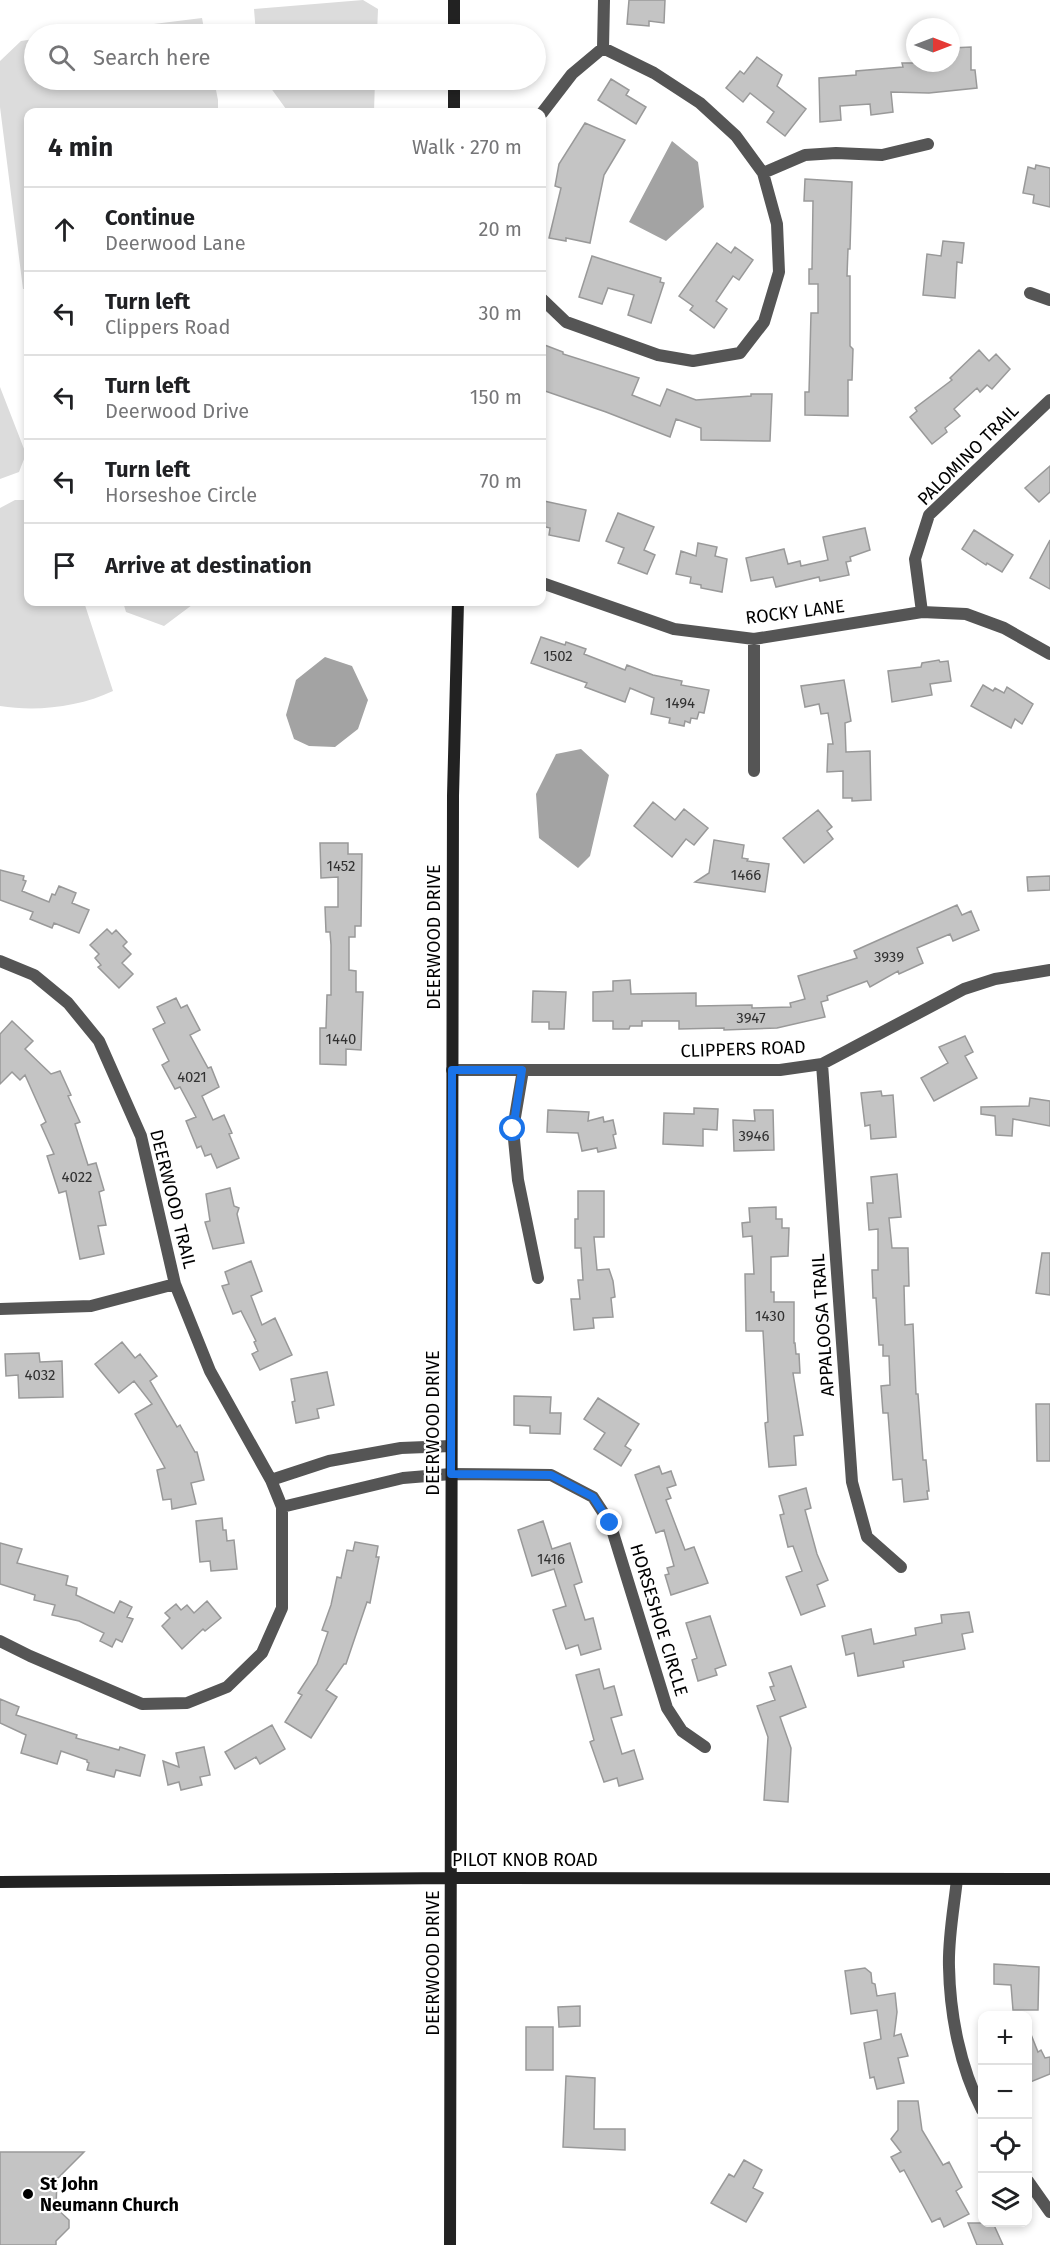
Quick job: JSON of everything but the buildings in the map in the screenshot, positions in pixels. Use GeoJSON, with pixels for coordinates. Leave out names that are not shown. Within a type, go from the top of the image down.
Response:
{"type":"FeatureCollection","features":[{"type":"Feature","properties":{"kind":"street"},"geometry":{"type":"LineString","coordinates":[[454,0],[454,24]]}},
{"type":"Feature","properties":{"kind":"street"},"geometry":{"type":"LineString","coordinates":[[546,108],[572,74],[603,48],[604,0]]}},
{"type":"Feature","properties":{"kind":"street"},"geometry":{"type":"LineString","coordinates":[[546,303],[566,322],[658,355],[693,360],[740,353],[764,322],[779,272],[777,224],[763,173],[736,136],[700,103],[654,73],[603,48]]}},
{"type":"Feature","properties":{"kind":"street"},"geometry":{"type":"LineString","coordinates":[[454,90],[454,108]]}},
{"type":"Feature","properties":{"kind":"street"},"geometry":{"type":"LineString","coordinates":[[763,173],[805,155],[836,153],[882,155],[928,144]]}},
{"type":"Feature","properties":{"kind":"street"},"geometry":{"type":"LineString","coordinates":[[1030,293],[1050,300]]}},
{"type":"Feature","properties":{"kind":"street","name":"PALOMINO TRAIL"},"geometry":{"type":"LineString","coordinates":[[922,612],[915,559],[929,515],[1050,400]]}},
{"type":"Feature","properties":{"kind":"street","name":"ROCKY LANE"},"geometry":{"type":"LineString","coordinates":[[546,584],[674,629],[754,639],[922,612],[966,614],[1004,628],[1050,654]]}},
{"type":"Feature","properties":{"kind":"street","name":"DEERWOOD DRIVE"},"geometry":{"type":"LineString","coordinates":[[450,2245],[453,796],[458,606]]}},
{"type":"Feature","properties":{"kind":"street"},"geometry":{"type":"LineString","coordinates":[[754,639],[754,771]]}},
{"type":"Feature","properties":{"kind":"street","name":"DEERWOOD TRAIL"},"geometry":{"type":"LineString","coordinates":[[0,962],[34,975],[68,1003],[99,1041],[141,1136],[175,1284],[210,1371],[271,1480],[282,1507],[282,1608],[262,1653],[227,1687],[187,1703],[142,1704],[0,1641]]}},
{"type":"Feature","properties":{"kind":"street","name":"CLIPPERS ROAD"},"geometry":{"type":"LineString","coordinates":[[452,1070],[780,1070],[822,1064],[964,989],[995,979],[1050,970]]}},
{"type":"Feature","properties":{"kind":"street","name":"APPALOOSA TRAIL"},"geometry":{"type":"LineString","coordinates":[[822,1064],[852,1482],[867,1537],[901,1567]]}},
{"type":"Feature","properties":{"kind":"street"},"geometry":{"type":"LineString","coordinates":[[522,1070],[513,1129],[518,1180],[538,1278]]}},
{"type":"Feature","properties":{"kind":"street"},"geometry":{"type":"LineString","coordinates":[[0,1309],[91,1306],[175,1284]]}},
{"type":"Feature","properties":{"kind":"street"},"geometry":{"type":"LineString","coordinates":[[271,1480],[329,1461],[401,1448],[451,1446]]}},
{"type":"Feature","properties":{"kind":"street"},"geometry":{"type":"LineString","coordinates":[[282,1507],[403,1478],[451,1474]]}},
{"type":"Feature","properties":{"kind":"street","name":"HORSESHOE CIRCLE"},"geometry":{"type":"LineString","coordinates":[[451,1474],[551,1475],[593,1497],[610,1523],[667,1708],[682,1731],[705,1747]]}},
{"type":"Feature","properties":{"kind":"street","name":"PILOT KNOB ROAD"},"geometry":{"type":"LineString","coordinates":[[0,1882],[451,1878],[1050,1879]]}},
{"type":"Feature","properties":{"kind":"street"},"geometry":{"type":"LineString","coordinates":[[957,1879],[949,1966],[956,2035],[978,2102]]}},
{"type":"Feature","properties":{"kind":"street"},"geometry":{"type":"LineString","coordinates":[[1032,2187],[1050,2212]]}},
{"type":"Feature","properties":{"kind":"shaded area"},"geometry":{"type":"Polygon","coordinates":[[[363,0],[378,9],[377,24],[255,24],[254,9],[363,0]]]}},
{"type":"Feature","properties":{"kind":"shaded area"},"geometry":{"type":"Polygon","coordinates":[[[202,18],[203,24],[154,24],[202,18]]]}},
{"type":"Feature","properties":{"kind":"shaded area"},"geometry":{"type":"Polygon","coordinates":[[[24,41],[24,90],[216,90],[218,100],[218,108],[24,108],[24,289],[0,107],[0,61],[24,41]]]}},
{"type":"Feature","properties":{"kind":"shaded area"},"geometry":{"type":"Polygon","coordinates":[[[272,90],[375,90],[374,108],[285,108],[272,90]]]}},
{"type":"Feature","properties":{"kind":"shaded area"},"geometry":{"type":"Polygon","coordinates":[[[672,141],[698,162],[704,207],[666,241],[629,222],[672,141]]]}},
{"type":"Feature","properties":{"kind":"shaded area"},"geometry":{"type":"Polygon","coordinates":[[[0,387],[24,449],[24,459],[19,472],[0,479],[0,387]]]}},
{"type":"Feature","properties":{"kind":"shaded area"},"geometry":{"type":"Polygon","coordinates":[[[15,500],[24,500],[24,606],[85,606],[113,691],[86,701],[58,707],[0,706],[0,508],[15,500]]]}},
{"type":"Feature","properties":{"kind":"shaded area"},"geometry":{"type":"Polygon","coordinates":[[[124,606],[191,606],[164,626],[126,612],[124,606]]]}},
{"type":"Feature","properties":{"kind":"shaded area"},"geometry":{"type":"Polygon","coordinates":[[[325,657],[352,666],[368,700],[358,729],[335,747],[309,746],[294,739],[286,715],[296,680],[325,657]]]}},
{"type":"Feature","properties":{"kind":"shaded area"},"geometry":{"type":"Polygon","coordinates":[[[581,749],[609,775],[590,856],[578,868],[539,838],[536,794],[556,754],[581,749]]]}},
{"type":"Feature","properties":{"kind":"place","name":"St John Neumann Church"},"geometry":{"type":"Point","coordinates":[28,2194]}},
{"type":"Feature","properties":{"kind":"route"},"geometry":{"type":"LineString","coordinates":[[513,1129],[522,1070],[452,1070],[451,1474],[551,1475],[593,1497],[610,1523]]}}]}
